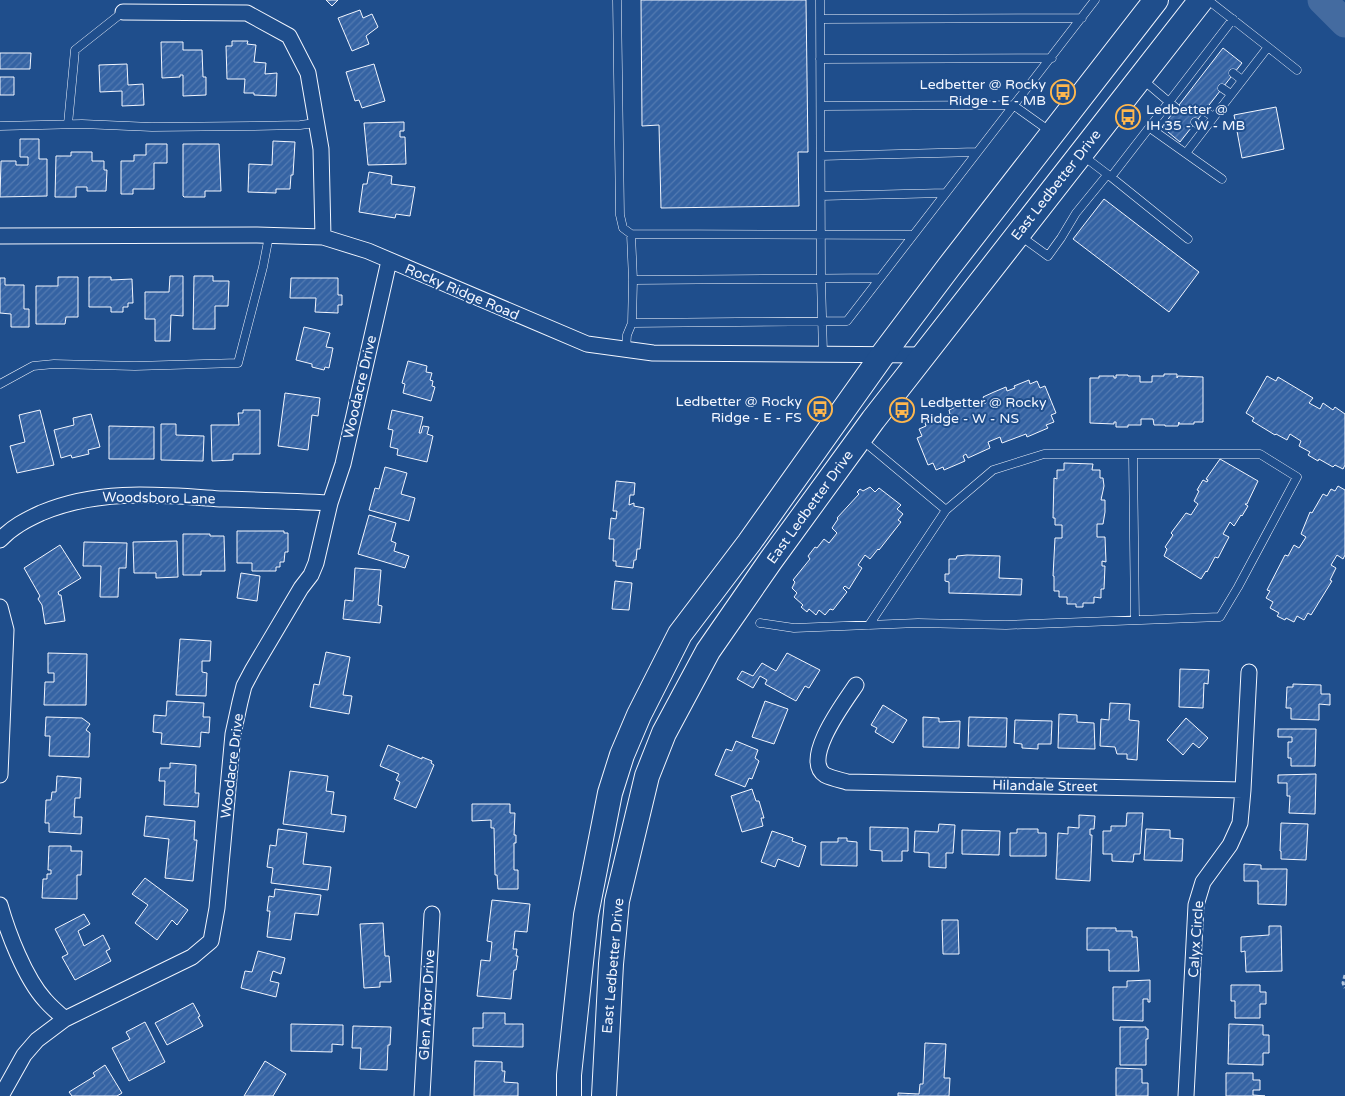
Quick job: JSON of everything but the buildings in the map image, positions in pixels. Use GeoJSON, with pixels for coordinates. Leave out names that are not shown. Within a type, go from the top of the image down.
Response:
{"type":"FeatureCollection","features":[{"type":"Feature","properties":{"kind":"main road","name":"East Ledbetter Drive"},"geometry":{"type":"LineString","coordinates":[[569,1096],[569,1075],[586,915],[613,784],[622,755],[639,714],[680,634],[749,543],[884,353],[1156,0]]}},
{"type":"Feature","properties":{"kind":"main road","name":"East Ledbetter Drive"},"geometry":{"type":"LineString","coordinates":[[604,1096],[611,964],[617,901],[648,776],[664,733],[708,652],[771,560],[860,438],[1201,0]]}},
{"type":"Feature","properties":{"kind":"main road"},"geometry":{"type":"LineString","coordinates":[[1052,133],[1081,154]]}},
{"type":"Feature","properties":{"kind":"main road"},"geometry":{"type":"LineString","coordinates":[[680,634],[708,652]]}},
{"type":"Feature","properties":{"kind":"main road"},"geometry":{"type":"LineString","coordinates":[[582,956],[611,964]]}},
{"type":"Feature","properties":{"kind":"street"},"geometry":{"type":"LineString","coordinates":[[123,12],[247,13],[289,36],[308,73],[321,149],[323,237]]}},
{"type":"Feature","properties":{"kind":"street","name":"Rocky Ridge Road"},"geometry":{"type":"LineString","coordinates":[[0,236],[323,237],[368,251],[587,344],[654,353],[884,353],[923,355]]}},
{"type":"Feature","properties":{"kind":"street","name":"Woodacre Drive"},"geometry":{"type":"LineString","coordinates":[[1,1096],[24,1055],[37,1040],[64,1019],[192,957],[211,940],[217,908],[233,734],[244,686],[301,588],[311,575],[316,563],[330,503],[343,464],[389,261]]}},
{"type":"Feature","properties":{"kind":"street","name":"Woodsboro Lane"},"geometry":{"type":"LineString","coordinates":[[0,540],[16,526],[59,506],[86,499],[114,495],[157,495],[330,503]]}},
{"type":"Feature","properties":{"kind":"street"},"geometry":{"type":"LineString","coordinates":[[0,607],[6,630],[0,775]]}},
{"type":"Feature","properties":{"kind":"street","name":"Calyx Circle"},"geometry":{"type":"LineString","coordinates":[[1186,1096],[1196,905],[1203,882],[1230,845],[1240,823],[1249,672]]}},
{"type":"Feature","properties":{"kind":"street","name":"Hilandale Street"},"geometry":{"type":"LineString","coordinates":[[856,685],[823,737],[818,762],[824,774],[847,782],[1243,790]]}},
{"type":"Feature","properties":{"kind":"street"},"geometry":{"type":"LineString","coordinates":[[0,905],[11,940],[34,984],[44,1000],[64,1019]]}},
{"type":"Feature","properties":{"kind":"street","name":"Glen Arbor Drive"},"geometry":{"type":"LineString","coordinates":[[422,1096],[432,914]]}},
{"type":"Feature","properties":{"kind":"lane"},"geometry":{"type":"LineString","coordinates":[[618,0],[620,215],[623,228],[631,234],[913,235]]}},
{"type":"Feature","properties":{"kind":"lane"},"geometry":{"type":"LineString","coordinates":[[820,0],[823,353]]}},
{"type":"Feature","properties":{"kind":"lane"},"geometry":{"type":"LineString","coordinates":[[632,322],[847,321],[1095,0]]}},
{"type":"Feature","properties":{"kind":"lane"},"geometry":{"type":"LineString","coordinates":[[1208,0],[1297,70]]}},
{"type":"Feature","properties":{"kind":"lane"},"geometry":{"type":"LineString","coordinates":[[68,124],[75,50],[123,12]]}},
{"type":"Feature","properties":{"kind":"lane"},"geometry":{"type":"LineString","coordinates":[[820,19],[1082,18]]}},
{"type":"Feature","properties":{"kind":"lane"},"geometry":{"type":"LineString","coordinates":[[1018,234],[1048,256],[1076,213],[1150,128],[1233,19]]}},
{"type":"Feature","properties":{"kind":"lane"},"geometry":{"type":"LineString","coordinates":[[1186,154],[1268,46]]}},
{"type":"Feature","properties":{"kind":"lane"},"geometry":{"type":"LineString","coordinates":[[1207,53],[1215,59]]}},
{"type":"Feature","properties":{"kind":"lane"},"geometry":{"type":"LineString","coordinates":[[820,59],[1052,58]]}},
{"type":"Feature","properties":{"kind":"lane"},"geometry":{"type":"LineString","coordinates":[[1196,67],[1204,73]]}},
{"type":"Feature","properties":{"kind":"lane"},"geometry":{"type":"LineString","coordinates":[[1233,73],[1242,80]]}},
{"type":"Feature","properties":{"kind":"lane"},"geometry":{"type":"LineString","coordinates":[[1140,78],[1176,108]]}},
{"type":"Feature","properties":{"kind":"lane"},"geometry":{"type":"LineString","coordinates":[[1222,88],[1231,94]]}},
{"type":"Feature","properties":{"kind":"lane"},"geometry":{"type":"LineString","coordinates":[[1178,90],[1186,96]]}},
{"type":"Feature","properties":{"kind":"lane"},"geometry":{"type":"LineString","coordinates":[[821,106],[1013,105],[1052,133]]}},
{"type":"Feature","properties":{"kind":"lane"},"geometry":{"type":"LineString","coordinates":[[1204,110],[1214,117]]}},
{"type":"Feature","properties":{"kind":"lane"},"geometry":{"type":"LineString","coordinates":[[1195,122],[1204,129]]}},
{"type":"Feature","properties":{"kind":"lane"},"geometry":{"type":"LineString","coordinates":[[0,126],[68,124],[152,127],[316,123]]}},
{"type":"Feature","properties":{"kind":"lane"},"geometry":{"type":"LineString","coordinates":[[1150,128],[1222,179]]}},
{"type":"Feature","properties":{"kind":"lane"},"geometry":{"type":"LineString","coordinates":[[821,156],[977,152]]}},
{"type":"Feature","properties":{"kind":"lane"},"geometry":{"type":"LineString","coordinates":[[1081,154],[1188,240]]}},
{"type":"Feature","properties":{"kind":"lane"},"geometry":{"type":"LineString","coordinates":[[821,196],[945,193]]}},
{"type":"Feature","properties":{"kind":"lane"},"geometry":{"type":"LineString","coordinates":[[626,349],[627,335],[632,322],[631,234]]}},
{"type":"Feature","properties":{"kind":"lane"},"geometry":{"type":"LineString","coordinates":[[0,384],[33,366],[54,364],[134,366],[238,363],[263,267],[268,236]]}},
{"type":"Feature","properties":{"kind":"lane"},"geometry":{"type":"LineString","coordinates":[[633,280],[880,278]]}},
{"type":"Feature","properties":{"kind":"lane"},"geometry":{"type":"LineString","coordinates":[[860,438],[946,510]]}},
{"type":"Feature","properties":{"kind":"lane"},"geometry":{"type":"LineString","coordinates":[[760,622],[794,628],[869,625],[918,623],[1006,625],[1220,617],[1297,477],[1260,454],[1044,454],[993,470],[946,510],[869,625]]}},
{"type":"Feature","properties":{"kind":"lane"},"geometry":{"type":"LineString","coordinates":[[1133,455],[1136,620]]}},
{"type":"Feature","properties":{"kind":"path"},"geometry":{"type":"LineString","coordinates":[[1345,974],[1343,983],[1345,988]]}},
{"type":"Feature","properties":{"kind":"waterway"},"geometry":{"type":"LineString","coordinates":[[1322,0],[1345,23]]}},
{"type":"Feature","properties":{"kind":"place","name":"Ledbetter @ Rocky Ridge - E - MB"},"geometry":{"type":"Point","coordinates":[1063,92]}},
{"type":"Feature","properties":{"kind":"place","name":"Ledbetter @ IH 35 - W - MB"},"geometry":{"type":"Point","coordinates":[1128,117]}},
{"type":"Feature","properties":{"kind":"place","name":"Ledbetter @ Rocky Ridge - E - FS"},"geometry":{"type":"Point","coordinates":[820,409]}},
{"type":"Feature","properties":{"kind":"place","name":"Ledbetter @ Rocky Ridge - W - NS"},"geometry":{"type":"Point","coordinates":[902,410]}}]}
